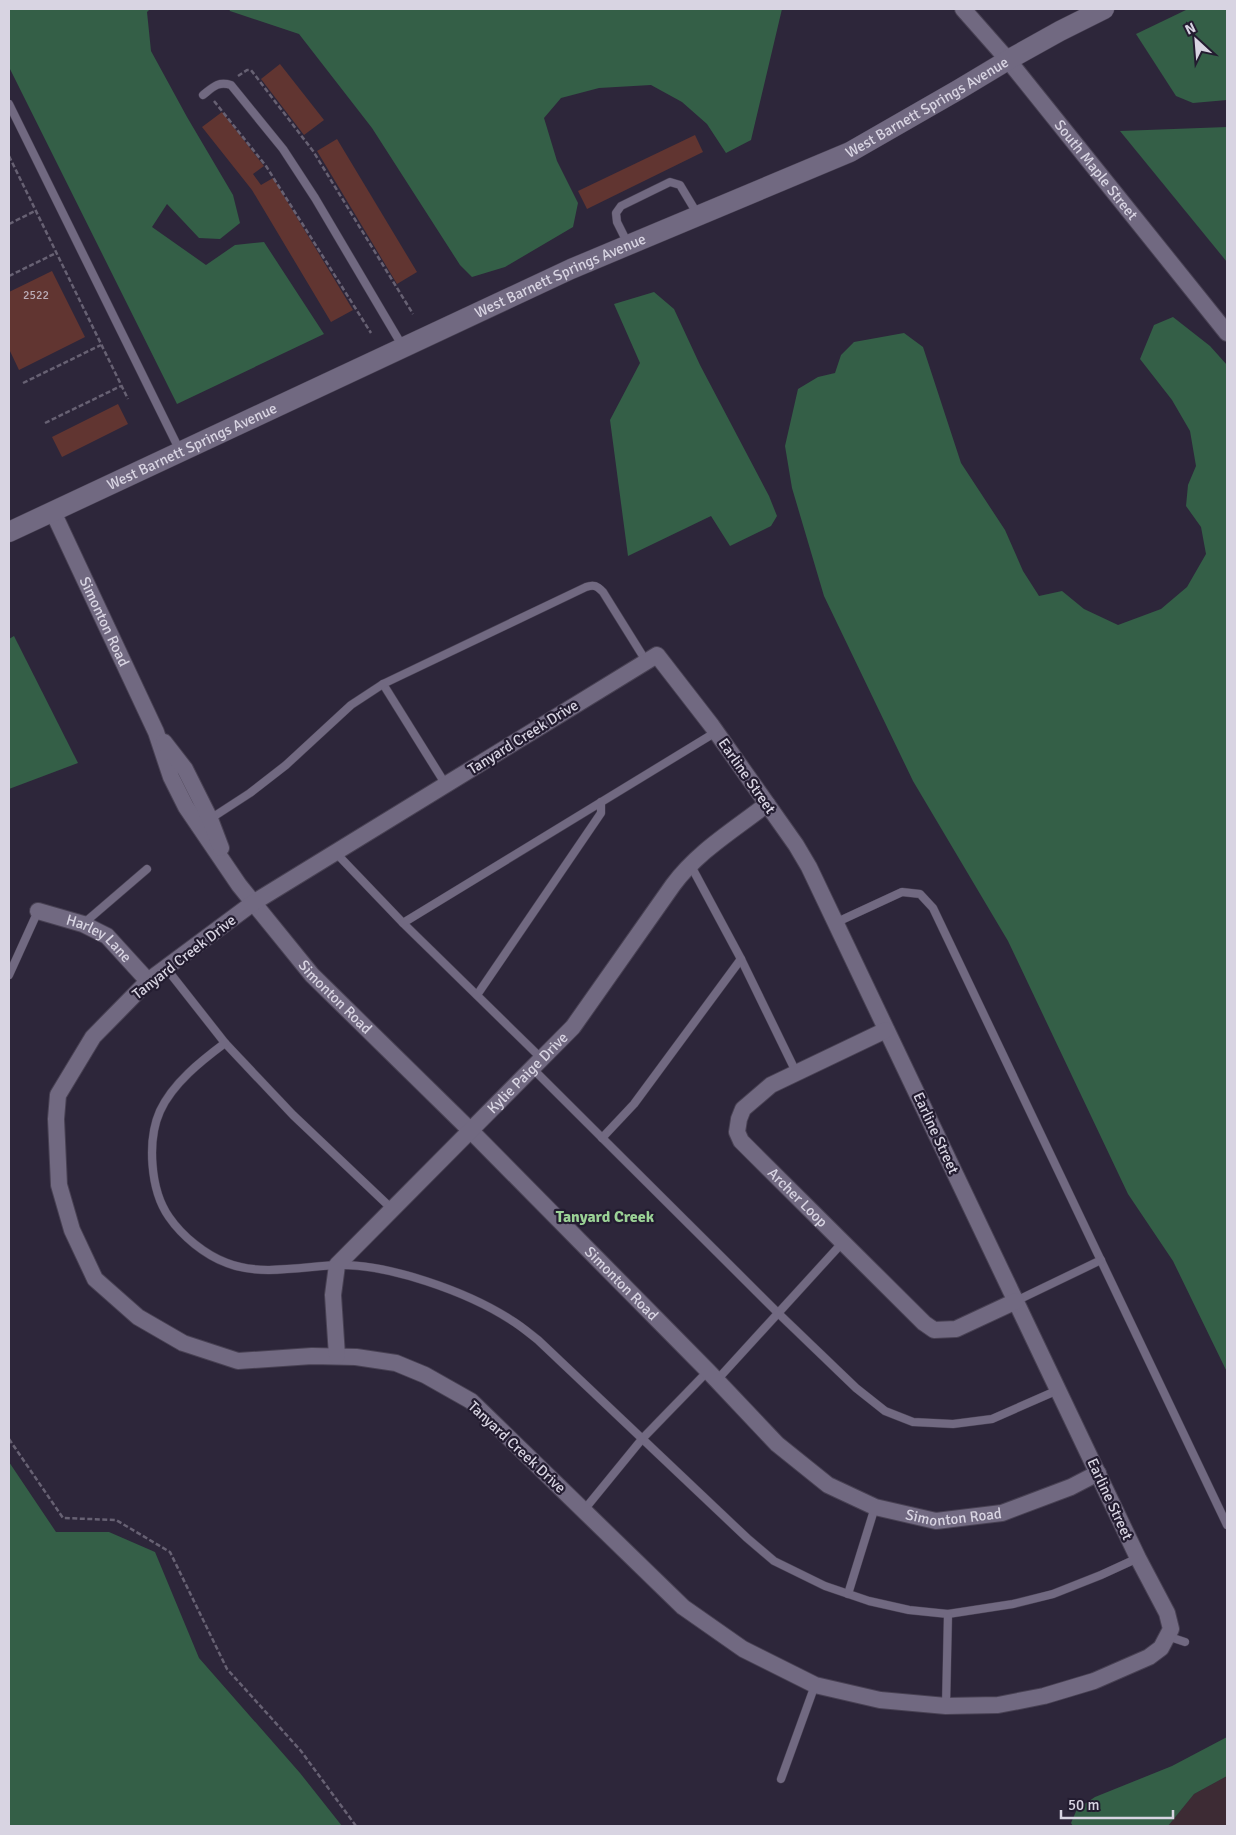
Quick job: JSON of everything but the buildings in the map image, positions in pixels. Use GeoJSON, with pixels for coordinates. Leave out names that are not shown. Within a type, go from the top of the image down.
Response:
{"type":"FeatureCollection","features":[{"type":"Feature","properties":{"kind":"street","name":"South Maple Street"},"geometry":{"type":"LineString","coordinates":[[963,9],[1008,60],[1227,333]]}},
{"type":"Feature","properties":{"kind":"street","name":"West Barnett Springs Avenue"},"geometry":{"type":"LineString","coordinates":[[9,532],[571,268],[850,152],[1008,60],[1104,9]]}},
{"type":"Feature","properties":{"kind":"street","name":"Simonton Road"},"geometry":{"type":"LineString","coordinates":[[53,512],[156,732],[171,777],[186,807],[239,885],[312,975],[471,1131],[712,1375],[776,1444],[828,1485],[875,1507],[936,1520],[1002,1514],[1071,1487],[1098,1473]]}},
{"type":"Feature","properties":{"kind":"street","name":"Earline Street"},"geometry":{"type":"LineString","coordinates":[[651,658],[716,732],[796,845],[809,867],[1138,1558],[1167,1613],[1170,1629],[1167,1636]]}},
{"type":"Feature","properties":{"kind":"street","name":"Tanyard Creek Drive"},"geometry":{"type":"LineString","coordinates":[[651,658],[253,903],[148,981],[93,1037],[58,1095],[56,1119],[59,1184],[72,1230],[96,1278],[138,1317],[183,1343],[192,1346],[238,1361],[337,1356],[356,1357],[396,1364],[426,1376],[471,1401],[683,1606],[743,1650],[815,1685],[880,1700],[946,1706],[998,1705],[1044,1696],[1094,1681],[1149,1657],[1162,1648],[1167,1636]]}},
{"type":"Feature","properties":{"kind":"street","name":"Simonton Road"},"geometry":{"type":"LineString","coordinates":[[156,732],[185,769],[210,819],[228,868]]}},
{"type":"Feature","properties":{"kind":"street","name":"Kylie Paige Drive"},"geometry":{"type":"LineString","coordinates":[[337,1265],[573,1027],[672,885],[690,864],[708,848],[767,804]]}},
{"type":"Feature","properties":{"kind":"street","name":"Harley Lane"},"geometry":{"type":"LineString","coordinates":[[38,911],[83,924],[107,936],[148,981]]}},
{"type":"Feature","properties":{"kind":"street","name":"Archer Loop"},"geometry":{"type":"LineString","coordinates":[[886,1030],[771,1085],[743,1109],[737,1132],[741,1141],[924,1323],[934,1330],[956,1329],[1016,1301]]}},
{"type":"Feature","properties":{"kind":"street"},"geometry":{"type":"LineString","coordinates":[[337,1265],[333,1295],[337,1356]]}},
{"type":"Feature","properties":{"kind":"lane"},"geometry":{"type":"LineString","coordinates":[[205,94],[214,85],[223,82],[231,85],[283,149],[315,198],[403,347]]}},
{"type":"Feature","properties":{"kind":"lane"},"geometry":{"type":"LineString","coordinates":[[9,104],[180,451]]}},
{"type":"Feature","properties":{"kind":"lane"},"geometry":{"type":"LineString","coordinates":[[628,244],[617,222],[616,214],[621,206],[670,182],[680,185],[698,215]]}},
{"type":"Feature","properties":{"kind":"lane"},"geometry":{"type":"LineString","coordinates":[[210,819],[250,793],[286,765],[351,705],[383,684],[592,585],[598,587],[651,658]]}},
{"type":"Feature","properties":{"kind":"lane"},"geometry":{"type":"LineString","coordinates":[[383,684],[446,785]]}},
{"type":"Feature","properties":{"kind":"lane"},"geometry":{"type":"LineString","coordinates":[[403,923],[716,732]]}},
{"type":"Feature","properties":{"kind":"lane"},"geometry":{"type":"LineString","coordinates":[[477,995],[601,813],[601,802]]}},
{"type":"Feature","properties":{"kind":"lane"},"geometry":{"type":"LineString","coordinates":[[335,852],[403,923],[477,995],[602,1138],[778,1313],[856,1388],[885,1411],[913,1422],[953,1424],[992,1419],[1058,1390]]}},
{"type":"Feature","properties":{"kind":"lane"},"geometry":{"type":"LineString","coordinates":[[690,864],[796,1072]]}},
{"type":"Feature","properties":{"kind":"lane"},"geometry":{"type":"LineString","coordinates":[[83,924],[147,869]]}},
{"type":"Feature","properties":{"kind":"lane"},"geometry":{"type":"LineString","coordinates":[[835,923],[902,892],[920,894],[934,908],[1227,1524]]}},
{"type":"Feature","properties":{"kind":"lane"},"geometry":{"type":"LineString","coordinates":[[9,975],[38,911]]}},
{"type":"Feature","properties":{"kind":"lane"},"geometry":{"type":"LineString","coordinates":[[602,1138],[634,1104],[740,959]]}},
{"type":"Feature","properties":{"kind":"lane"},"geometry":{"type":"LineString","coordinates":[[166,968],[225,1043],[293,1115],[392,1209]]}},
{"type":"Feature","properties":{"kind":"lane"},"geometry":{"type":"LineString","coordinates":[[225,1043],[201,1061],[176,1087],[160,1110],[152,1137],[153,1162],[158,1192],[168,1216],[185,1236],[206,1252],[228,1264],[255,1269],[286,1270],[337,1265],[366,1266],[438,1285],[473,1299],[511,1320],[545,1346],[747,1538],[774,1561],[825,1586],[848,1594],[909,1610],[948,1614],[1013,1604],[1053,1594],[1101,1576],[1138,1558]]}},
{"type":"Feature","properties":{"kind":"lane"},"geometry":{"type":"LineString","coordinates":[[584,1510],[642,1439],[778,1313],[843,1242]]}},
{"type":"Feature","properties":{"kind":"lane"},"geometry":{"type":"LineString","coordinates":[[1016,1301],[1101,1260]]}},
{"type":"Feature","properties":{"kind":"lane"},"geometry":{"type":"LineString","coordinates":[[848,1594],[875,1507]]}},
{"type":"Feature","properties":{"kind":"lane"},"geometry":{"type":"LineString","coordinates":[[946,1706],[948,1614]]}},
{"type":"Feature","properties":{"kind":"lane"},"geometry":{"type":"LineString","coordinates":[[1167,1636],[1185,1642]]}},
{"type":"Feature","properties":{"kind":"lane"},"geometry":{"type":"LineString","coordinates":[[781,1779],[815,1685]]}},
{"type":"Feature","properties":{"kind":"path"},"geometry":{"type":"LineString","coordinates":[[231,85],[242,72],[251,70],[314,151],[413,314]]}},
{"type":"Feature","properties":{"kind":"path"},"geometry":{"type":"LineString","coordinates":[[205,94],[266,166],[371,333]]}},
{"type":"Feature","properties":{"kind":"path"},"geometry":{"type":"LineString","coordinates":[[9,156],[128,399]]}},
{"type":"Feature","properties":{"kind":"path"},"geometry":{"type":"LineString","coordinates":[[9,224],[35,211]]}},
{"type":"Feature","properties":{"kind":"path"},"geometry":{"type":"LineString","coordinates":[[9,276],[56,253]]}},
{"type":"Feature","properties":{"kind":"path"},"geometry":{"type":"LineString","coordinates":[[23,383],[101,345]]}},
{"type":"Feature","properties":{"kind":"path"},"geometry":{"type":"LineString","coordinates":[[46,423],[121,386]]}},
{"type":"Feature","properties":{"kind":"path"},"geometry":{"type":"LineString","coordinates":[[9,1439],[63,1518],[116,1520],[170,1552],[227,1669],[302,1751],[356,1826]]}},
{"type":"Feature","properties":{"kind":"shaded area"},"geometry":{"type":"Polygon","coordinates":[[[1227,1776],[1227,1826],[1168,1826],[1194,1794],[1227,1776]]]}},
{"type":"Feature","properties":{"kind":"green space"},"geometry":{"type":"Polygon","coordinates":[[[9,9],[150,9],[147,12],[151,51],[233,195],[240,223],[220,239],[199,238],[167,204],[152,227],[206,265],[235,245],[264,242],[324,334],[177,404],[9,67],[9,9]]]}},
{"type":"Feature","properties":{"kind":"green space"},"geometry":{"type":"Polygon","coordinates":[[[229,9],[782,9],[751,140],[726,153],[707,124],[682,102],[651,85],[599,88],[561,98],[544,118],[557,161],[578,203],[573,227],[505,267],[472,277],[460,265],[372,128],[299,34],[230,11],[229,9]]]}},
{"type":"Feature","properties":{"kind":"green space"},"geometry":{"type":"Polygon","coordinates":[[[1188,9],[1227,9],[1227,100],[1193,103],[1176,96],[1136,34],[1188,9]]]}},
{"type":"Feature","properties":{"kind":"green space"},"geometry":{"type":"Polygon","coordinates":[[[1227,127],[1227,262],[1120,131],[1227,127]]]}},
{"type":"Feature","properties":{"kind":"green space"},"geometry":{"type":"Polygon","coordinates":[[[654,292],[674,309],[700,365],[769,496],[777,516],[771,526],[730,546],[711,516],[628,556],[610,420],[640,363],[614,304],[654,292]]]}},
{"type":"Feature","properties":{"kind":"green space"},"geometry":{"type":"Polygon","coordinates":[[[1173,317],[1210,346],[1227,365],[1227,1372],[1173,1261],[1128,1194],[1008,941],[913,781],[824,596],[792,488],[785,446],[798,389],[818,377],[835,373],[841,355],[854,342],[904,333],[923,347],[961,463],[1005,530],[1023,571],[1039,596],[1062,591],[1084,609],[1118,625],[1161,609],[1187,587],[1206,554],[1201,527],[1186,506],[1188,485],[1196,466],[1190,431],[1172,400],[1140,359],[1154,325],[1173,317]]]}},
{"type":"Feature","properties":{"kind":"green space"},"geometry":{"type":"Polygon","coordinates":[[[14,636],[78,763],[9,789],[9,639],[14,636]]]}},
{"type":"Feature","properties":{"kind":"green space"},"geometry":{"type":"Polygon","coordinates":[[[9,1462],[56,1532],[109,1532],[155,1552],[199,1658],[300,1773],[342,1826],[9,1826],[9,1462]]]}},
{"type":"Feature","properties":{"kind":"green space"},"geometry":{"type":"Polygon","coordinates":[[[1227,1737],[1227,1776],[1194,1794],[1168,1826],[1073,1826],[1071,1823],[1077,1809],[1095,1797],[1172,1766],[1227,1737]]]}},
{"type":"Feature","properties":{"kind":"district","name":"Tanyard Creek"},"geometry":{"type":"Point","coordinates":[605,1216]}}]}
